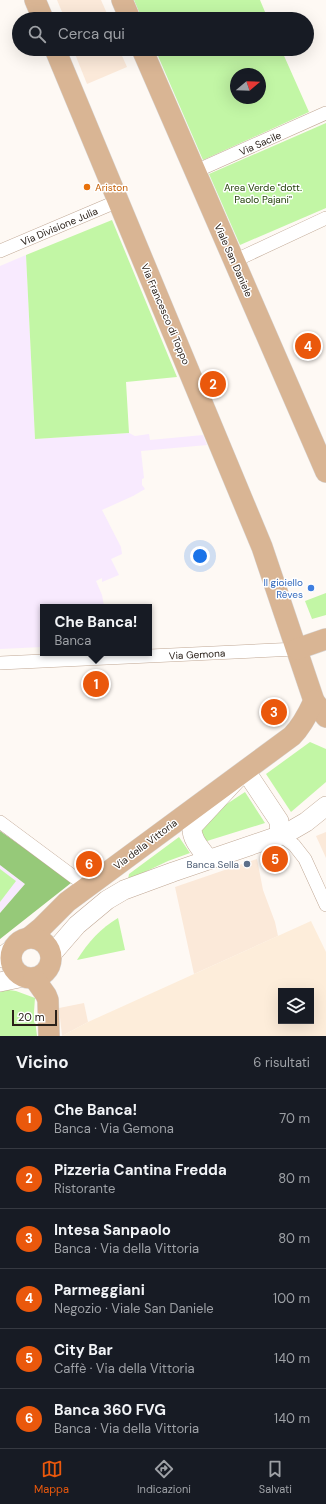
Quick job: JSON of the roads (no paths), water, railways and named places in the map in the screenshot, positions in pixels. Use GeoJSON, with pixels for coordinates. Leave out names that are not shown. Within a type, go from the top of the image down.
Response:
{"type":"FeatureCollection","features":[{"type":"Feature","properties":{"kind":"main road"},"geometry":{"type":"LineString","coordinates":[[35,0],[40,12]]}},
{"type":"Feature","properties":{"kind":"main road"},"geometry":{"type":"LineString","coordinates":[[122,0],[127,12]]}},
{"type":"Feature","properties":{"kind":"main road","name":"Via Francesco di Toppo"},"geometry":{"type":"LineString","coordinates":[[58,56],[188,365],[262,547],[297,649],[320,709]]}},
{"type":"Feature","properties":{"kind":"main road","name":"Viale San Daniele"},"geometry":{"type":"LineString","coordinates":[[145,56],[326,472]]}},
{"type":"Feature","properties":{"kind":"main road"},"geometry":{"type":"LineString","coordinates":[[297,649],[326,640]]}},
{"type":"Feature","properties":{"kind":"main road","name":"Via della Vittoria"},"geometry":{"type":"LineString","coordinates":[[30,937],[67,902],[299,729],[308,715],[320,709]]}},
{"type":"Feature","properties":{"kind":"main road"},"geometry":{"type":"LineString","coordinates":[[30,937],[37,938],[45,942],[51,955],[49,967],[44,974],[29,977],[18,974],[12,967],[10,957],[6,954],[21,939],[30,937]]}},
{"type":"Feature","properties":{"kind":"main road"},"geometry":{"type":"LineString","coordinates":[[29,977],[46,994],[48,1000],[49,1036]]}},
{"type":"Feature","properties":{"kind":"street","name":"Via Sacile"},"geometry":{"type":"LineString","coordinates":[[194,170],[211,164],[326,113]]}},
{"type":"Feature","properties":{"kind":"street","name":"Via Divisione Julia"},"geometry":{"type":"LineString","coordinates":[[0,251],[118,201]]}},
{"type":"Feature","properties":{"kind":"street"},"geometry":{"type":"LineString","coordinates":[[234,261],[326,218]]}},
{"type":"Feature","properties":{"kind":"street","name":"Via Gemona"},"geometry":{"type":"LineString","coordinates":[[152,656],[297,649]]}},
{"type":"Feature","properties":{"kind":"street","name":"Via Gemona"},"geometry":{"type":"LineString","coordinates":[[0,663],[148,656]]}},
{"type":"Feature","properties":{"kind":"street"},"geometry":{"type":"LineString","coordinates":[[245,770],[279,821],[280,835]]}},
{"type":"Feature","properties":{"kind":"street","name":"Via della Vittoria"},"geometry":{"type":"LineString","coordinates":[[209,860],[194,840],[192,827],[245,770]]}},
{"type":"Feature","properties":{"kind":"street"},"geometry":{"type":"LineString","coordinates":[[51,955],[77,925],[107,900],[124,890],[290,832],[306,822],[326,806]]}},
{"type":"Feature","properties":{"kind":"street"},"geometry":{"type":"LineString","coordinates":[[0,822],[78,880],[86,888]]}},
{"type":"Feature","properties":{"kind":"street"},"geometry":{"type":"LineString","coordinates":[[280,835],[294,845],[305,858],[326,905]]}},
{"type":"Feature","properties":{"kind":"street"},"geometry":{"type":"LineString","coordinates":[[0,982],[29,977]]}},
{"type":"Feature","properties":{"kind":"place","name":"Ariston"},"geometry":{"type":"Point","coordinates":[87,187]}},
{"type":"Feature","properties":{"kind":"place","name":"Parmeggiani"},"geometry":{"type":"Point","coordinates":[308,346]}},
{"type":"Feature","properties":{"kind":"place","name":"Pizzeria Cantina Fredda"},"geometry":{"type":"Point","coordinates":[213,384]}},
{"type":"Feature","properties":{"kind":"place","name":"Il gioiello Rêves"},"geometry":{"type":"Point","coordinates":[311,588]}},
{"type":"Feature","properties":{"kind":"place","name":"Che Banca!"},"geometry":{"type":"Point","coordinates":[96,684]}},
{"type":"Feature","properties":{"kind":"place","name":"Intesa Sanpaolo"},"geometry":{"type":"Point","coordinates":[274,712]}},
{"type":"Feature","properties":{"kind":"place","name":"City Bar"},"geometry":{"type":"Point","coordinates":[275,859]}},
{"type":"Feature","properties":{"kind":"place","name":"Banca 360 FVG"},"geometry":{"type":"Point","coordinates":[89,864]}},
{"type":"Feature","properties":{"kind":"place","name":"Banca Sella"},"geometry":{"type":"Point","coordinates":[247,864]}},
{"type":"Feature","properties":{"kind":"park label","name":"Area Verde \"dott. Paolo Pajani\""},"geometry":{"type":"Point","coordinates":[263,192]}}]}
